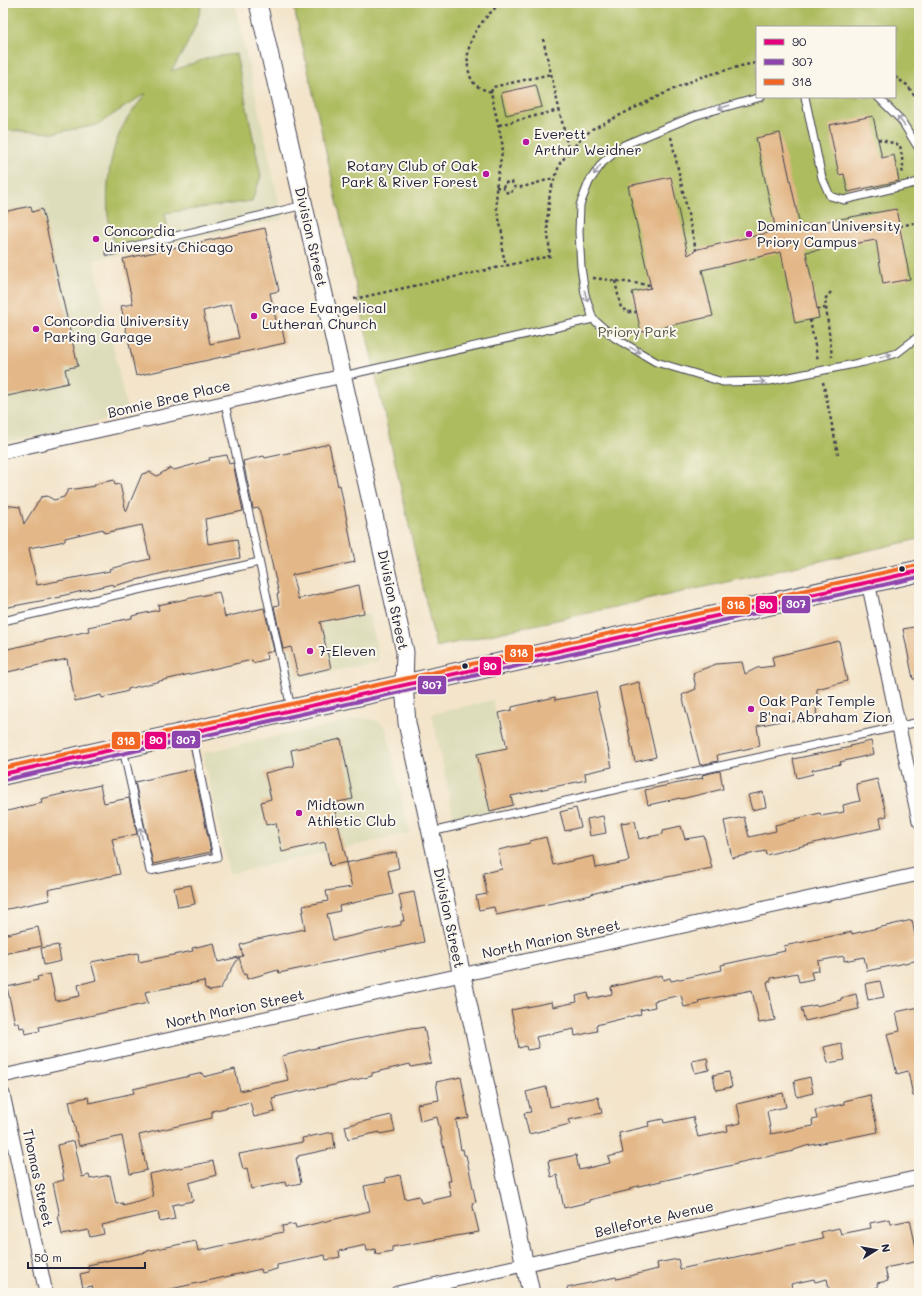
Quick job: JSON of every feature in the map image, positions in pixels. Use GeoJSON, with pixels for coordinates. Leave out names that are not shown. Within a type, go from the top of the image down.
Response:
{"type":"FeatureCollection","features":[{"type":"Feature","properties":{"kind":"main road"},"geometry":{"type":"LineString","coordinates":[[3,774],[919,571]]}},
{"type":"Feature","properties":{"kind":"street","name":"Division Street"},"geometry":{"type":"LineString","coordinates":[[258,3],[405,652],[404,685],[407,723],[531,1293]]}},
{"type":"Feature","properties":{"kind":"street","name":"Bonnie Brae Place"},"geometry":{"type":"LineString","coordinates":[[3,452],[342,376]]}},
{"type":"Feature","properties":{"kind":"street"},"geometry":{"type":"LineString","coordinates":[[868,582],[919,821]]}},
{"type":"Feature","properties":{"kind":"street","name":"North Marion Street"},"geometry":{"type":"LineString","coordinates":[[3,1076],[919,874]]}},
{"type":"Feature","properties":{"kind":"street","name":"Thomas Street"},"geometry":{"type":"LineString","coordinates":[[3,1094],[46,1293]]}},
{"type":"Feature","properties":{"kind":"street","name":"Belleforte Avenue"},"geometry":{"type":"LineString","coordinates":[[397,1293],[919,1177]]}},
{"type":"Feature","properties":{"kind":"lane"},"geometry":{"type":"LineString","coordinates":[[757,98],[694,116],[624,145],[602,163],[589,182],[580,205],[579,232],[582,277],[585,294],[593,319],[615,338],[656,362],[723,382],[770,381],[864,362],[897,352],[919,336]]}},
{"type":"Feature","properties":{"kind":"lane"},"geometry":{"type":"LineString","coordinates":[[805,98],[822,178],[830,196],[844,200],[919,182]]}},
{"type":"Feature","properties":{"kind":"lane"},"geometry":{"type":"LineString","coordinates":[[879,98],[901,120],[919,149]]}},
{"type":"Feature","properties":{"kind":"lane"},"geometry":{"type":"LineString","coordinates":[[109,252],[304,205]]}},
{"type":"Feature","properties":{"kind":"lane"},"geometry":{"type":"LineString","coordinates":[[342,376],[593,319]]}},
{"type":"Feature","properties":{"kind":"lane"},"geometry":{"type":"LineString","coordinates":[[225,403],[291,710]]}},
{"type":"Feature","properties":{"kind":"lane"},"geometry":{"type":"LineString","coordinates":[[3,621],[259,562]]}},
{"type":"Feature","properties":{"kind":"lane"},"geometry":{"type":"LineString","coordinates":[[431,832],[919,722]]}},
{"type":"Feature","properties":{"kind":"lane"},"geometry":{"type":"LineString","coordinates":[[122,747],[150,871],[217,857],[192,732]]}},
{"type":"Feature","properties":{"kind":"path"},"geometry":{"type":"LineString","coordinates":[[491,92],[475,85],[469,73],[467,57],[473,35],[486,17],[500,3]]}},
{"type":"Feature","properties":{"kind":"path"},"geometry":{"type":"LineString","coordinates":[[544,39],[569,152]]}},
{"type":"Feature","properties":{"kind":"path"},"geometry":{"type":"LineString","coordinates":[[506,266],[502,249],[503,238],[497,209],[496,187],[503,147],[491,92],[493,87],[551,74]]}},
{"type":"Feature","properties":{"kind":"path"},"geometry":{"type":"LineString","coordinates":[[896,78],[907,85],[919,101]]}},
{"type":"Feature","properties":{"kind":"path"},"geometry":{"type":"LineString","coordinates":[[499,125],[559,110]]}},
{"type":"Feature","properties":{"kind":"path"},"geometry":{"type":"LineString","coordinates":[[668,127],[696,250]]}},
{"type":"Feature","properties":{"kind":"path"},"geometry":{"type":"LineString","coordinates":[[878,139],[900,145],[904,164],[902,176],[903,186]]}},
{"type":"Feature","properties":{"kind":"path"},"geometry":{"type":"LineString","coordinates":[[514,187],[523,187],[555,178]]}},
{"type":"Feature","properties":{"kind":"path"},"geometry":{"type":"LineString","coordinates":[[503,188],[504,182],[512,182],[514,187]]}},
{"type":"Feature","properties":{"kind":"path"},"geometry":{"type":"LineString","coordinates":[[496,187],[503,188],[505,192],[511,193],[514,187]]}},
{"type":"Feature","properties":{"kind":"path"},"geometry":{"type":"LineString","coordinates":[[900,226],[919,222]]}},
{"type":"Feature","properties":{"kind":"path"},"geometry":{"type":"LineString","coordinates":[[354,299],[550,256]]}},
{"type":"Feature","properties":{"kind":"path"},"geometry":{"type":"LineString","coordinates":[[582,277],[650,284]]}},
{"type":"Feature","properties":{"kind":"path"},"geometry":{"type":"LineString","coordinates":[[615,281],[621,308],[628,312],[637,312]]}},
{"type":"Feature","properties":{"kind":"path"},"geometry":{"type":"LineString","coordinates":[[832,292],[824,299],[833,368]]}},
{"type":"Feature","properties":{"kind":"path"},"geometry":{"type":"LineString","coordinates":[[817,309],[825,308]]}},
{"type":"Feature","properties":{"kind":"path"},"geometry":{"type":"LineString","coordinates":[[810,320],[838,454]]}},
{"type":"Feature","properties":{"kind":"shaded area","name":"Concordia University Chicago"},"geometry":{"type":"Polygon","coordinates":[[[3,3],[235,3],[283,219],[94,260],[128,415],[3,443],[3,3]]]}},
{"type":"Feature","properties":{"kind":"shaded area"},"geometry":{"type":"Polygon","coordinates":[[[369,613],[380,661],[293,680],[282,632],[369,613]]]}},
{"type":"Feature","properties":{"kind":"shaded area"},"geometry":{"type":"Polygon","coordinates":[[[493,700],[515,805],[454,819],[432,714],[493,700]]]}},
{"type":"Feature","properties":{"kind":"shaded area"},"geometry":{"type":"Polygon","coordinates":[[[361,718],[379,722],[386,728],[410,833],[229,874],[203,753],[361,718]]]}},
{"type":"Feature","properties":{"kind":"green space"},"geometry":{"type":"Polygon","coordinates":[[[3,3],[202,3],[190,38],[171,71],[211,57],[236,54],[261,176],[252,201],[165,213],[168,230],[164,239],[116,249],[108,216],[108,181],[114,147],[128,117],[146,93],[97,125],[54,133],[3,130],[3,3]]]}},
{"type":"Feature","properties":{"kind":"green space","name":"Priory Park"},"geometry":{"type":"Polygon","coordinates":[[[293,3],[919,3],[919,539],[436,647],[293,3]]]}},
{"type":"Feature","properties":{"kind":"building"},"geometry":{"type":"Polygon","coordinates":[[[536,85],[542,107],[506,115],[501,93],[536,85]]]}},
{"type":"Feature","properties":{"kind":"building"},"geometry":{"type":"Polygon","coordinates":[[[873,116],[882,158],[894,155],[899,181],[848,192],[844,174],[839,175],[829,125],[873,116]]]}},
{"type":"Feature","properties":{"kind":"building"},"geometry":{"type":"Polygon","coordinates":[[[780,133],[800,226],[896,209],[910,279],[883,284],[876,240],[806,252],[819,318],[795,323],[781,252],[702,270],[713,316],[641,332],[632,292],[651,288],[628,186],[671,177],[688,255],[698,249],[776,231],[756,138],[780,133]]]}},
{"type":"Feature","properties":{"kind":"building"},"geometry":{"type":"Polygon","coordinates":[[[31,206],[32,212],[42,209],[78,366],[65,369],[68,383],[3,397],[3,212],[31,206]]]}},
{"type":"Feature","properties":{"kind":"building"},"geometry":{"type":"Polygon","coordinates":[[[265,228],[279,291],[270,293],[278,329],[282,328],[285,343],[136,376],[121,306],[133,304],[123,259],[265,228]],[[231,304],[203,311],[210,344],[239,338],[231,304]]]}},
{"type":"Feature","properties":{"kind":"building"},"geometry":{"type":"Polygon","coordinates":[[[329,444],[338,486],[340,485],[355,562],[292,575],[298,599],[359,585],[364,613],[320,622],[331,668],[298,676],[291,647],[283,649],[274,606],[279,605],[277,594],[279,594],[259,508],[253,509],[243,461],[264,456],[265,458],[329,444]]]}},
{"type":"Feature","properties":{"kind":"building"},"geometry":{"type":"Polygon","coordinates":[[[227,455],[229,464],[233,463],[243,511],[205,519],[208,544],[237,539],[240,558],[171,571],[113,586],[113,584],[61,597],[3,608],[3,505],[20,507],[24,524],[41,497],[47,496],[54,500],[64,497],[68,490],[95,486],[95,484],[114,480],[115,485],[120,484],[126,512],[142,474],[150,472],[157,476],[170,468],[174,470],[210,460],[209,458],[227,455]],[[142,525],[104,533],[103,529],[65,538],[65,541],[29,548],[37,585],[110,571],[109,569],[150,559],[142,525]]]}},
{"type":"Feature","properties":{"kind":"building"},"geometry":{"type":"Polygon","coordinates":[[[219,592],[225,617],[264,608],[274,651],[266,653],[267,659],[253,663],[252,660],[164,680],[128,689],[128,691],[102,698],[101,695],[75,701],[67,659],[3,673],[3,650],[89,631],[88,627],[132,618],[132,616],[159,610],[158,605],[219,592]]]}},
{"type":"Feature","properties":{"kind":"building"},"geometry":{"type":"Polygon","coordinates":[[[919,626],[919,679],[913,679],[903,629],[919,626]]]}},
{"type":"Feature","properties":{"kind":"building","name":"Oak Park Temple B'nai Abraham Zion"},"geometry":{"type":"Polygon","coordinates":[[[839,641],[847,681],[817,689],[816,722],[781,721],[757,726],[760,746],[717,755],[718,761],[700,765],[682,695],[696,689],[693,673],[716,664],[742,662],[745,674],[757,668],[774,666],[772,657],[839,641]]]}},
{"type":"Feature","properties":{"kind":"building"},"geometry":{"type":"Polygon","coordinates":[[[639,682],[656,757],[635,762],[619,687],[639,682]]]}},
{"type":"Feature","properties":{"kind":"building"},"geometry":{"type":"Polygon","coordinates":[[[596,692],[612,767],[585,773],[586,780],[511,796],[513,805],[490,811],[477,754],[507,748],[499,713],[512,710],[512,707],[555,697],[555,700],[596,692]]]}},
{"type":"Feature","properties":{"kind":"building","name":"Midtown Athletic Club"},"geometry":{"type":"Polygon","coordinates":[[[341,739],[353,799],[333,803],[347,862],[330,866],[325,842],[282,852],[276,823],[266,825],[261,802],[271,799],[265,773],[294,766],[291,750],[341,739]]]}},
{"type":"Feature","properties":{"kind":"building"},"geometry":{"type":"Polygon","coordinates":[[[871,741],[874,754],[840,762],[841,764],[812,770],[813,774],[797,778],[793,759],[851,747],[850,746],[871,741]]]}},
{"type":"Feature","properties":{"kind":"building"},"geometry":{"type":"Polygon","coordinates":[[[194,769],[211,852],[153,864],[135,782],[194,769]]]}},
{"type":"Feature","properties":{"kind":"building"},"geometry":{"type":"Polygon","coordinates":[[[720,771],[723,789],[648,805],[645,790],[703,778],[702,775],[720,771]]]}},
{"type":"Feature","properties":{"kind":"building"},"geometry":{"type":"Polygon","coordinates":[[[877,779],[887,816],[880,818],[882,828],[766,855],[765,851],[732,858],[724,821],[744,817],[749,837],[776,831],[775,825],[796,819],[820,813],[821,816],[844,812],[843,805],[860,801],[856,784],[877,779]]]}},
{"type":"Feature","properties":{"kind":"building"},"geometry":{"type":"Polygon","coordinates":[[[100,785],[104,803],[129,798],[137,834],[112,839],[120,874],[48,890],[50,900],[3,910],[3,812],[42,803],[41,799],[100,785]]]}},
{"type":"Feature","properties":{"kind":"building"},"geometry":{"type":"Polygon","coordinates":[[[763,792],[766,807],[752,810],[748,795],[763,792]]]}},
{"type":"Feature","properties":{"kind":"building"},"geometry":{"type":"Polygon","coordinates":[[[576,808],[581,827],[565,831],[560,812],[576,808]]]}},
{"type":"Feature","properties":{"kind":"building"},"geometry":{"type":"Polygon","coordinates":[[[603,816],[606,833],[590,836],[587,819],[603,816]]]}},
{"type":"Feature","properties":{"kind":"building"},"geometry":{"type":"Polygon","coordinates":[[[635,821],[639,839],[663,834],[663,830],[681,826],[685,839],[704,836],[712,868],[632,884],[591,895],[496,915],[494,907],[479,910],[476,896],[487,894],[483,873],[502,869],[498,850],[530,843],[530,841],[546,837],[553,865],[594,856],[596,868],[629,861],[621,823],[635,821]]]}},
{"type":"Feature","properties":{"kind":"building"},"geometry":{"type":"Polygon","coordinates":[[[396,852],[399,868],[388,871],[393,894],[339,906],[340,911],[327,914],[333,940],[401,925],[401,921],[404,921],[399,895],[414,892],[424,942],[279,973],[278,970],[247,979],[246,974],[244,975],[239,957],[220,989],[210,991],[205,988],[204,981],[145,992],[148,1003],[39,1027],[40,1031],[25,1034],[24,1027],[20,1028],[19,1023],[15,1023],[7,987],[38,980],[37,977],[50,974],[56,1001],[80,996],[78,985],[96,980],[91,962],[138,953],[139,962],[193,951],[192,948],[214,943],[218,962],[243,956],[240,945],[253,940],[305,929],[302,912],[304,912],[303,906],[328,901],[326,891],[352,887],[346,863],[396,852]]]}},
{"type":"Feature","properties":{"kind":"building"},"geometry":{"type":"Polygon","coordinates":[[[191,885],[195,904],[178,907],[174,888],[191,885]]]}},
{"type":"Feature","properties":{"kind":"building"},"geometry":{"type":"Polygon","coordinates":[[[912,920],[919,960],[867,971],[864,957],[844,961],[844,956],[818,961],[819,971],[811,972],[813,979],[799,982],[797,973],[771,978],[771,981],[767,982],[775,1020],[759,1023],[752,990],[698,1001],[699,1004],[684,1007],[681,995],[654,1001],[655,1007],[640,1010],[641,1014],[596,1025],[597,1031],[575,1036],[574,1029],[536,1037],[539,1048],[527,1050],[526,1046],[519,1048],[511,1010],[552,1002],[553,1007],[577,1002],[576,996],[588,993],[589,999],[612,994],[611,987],[662,975],[663,980],[670,978],[671,981],[722,970],[721,965],[785,951],[784,946],[852,932],[852,934],[912,920]]]}},
{"type":"Feature","properties":{"kind":"building"},"geometry":{"type":"Polygon","coordinates":[[[38,927],[42,946],[3,954],[3,935],[38,927]]]}},
{"type":"Feature","properties":{"kind":"building"},"geometry":{"type":"Polygon","coordinates":[[[58,945],[61,961],[44,965],[41,948],[58,945]]]}},
{"type":"Feature","properties":{"kind":"building"},"geometry":{"type":"Polygon","coordinates":[[[880,981],[884,997],[868,1000],[865,984],[880,981]]]}},
{"type":"Feature","properties":{"kind":"building"},"geometry":{"type":"Polygon","coordinates":[[[856,994],[859,1009],[805,1021],[801,1008],[841,1000],[841,998],[856,994]]]}},
{"type":"Feature","properties":{"kind":"building"},"geometry":{"type":"Polygon","coordinates":[[[919,1007],[919,1096],[913,1096],[908,1071],[897,1074],[887,1034],[900,1031],[896,1012],[919,1007]]]}},
{"type":"Feature","properties":{"kind":"building"},"geometry":{"type":"Polygon","coordinates":[[[424,1027],[431,1063],[411,1067],[410,1064],[372,1073],[372,1076],[275,1097],[276,1098],[272,1099],[275,1112],[254,1117],[250,1102],[212,1111],[212,1118],[139,1135],[147,1170],[130,1174],[122,1136],[79,1146],[69,1101],[88,1097],[89,1103],[134,1093],[133,1089],[203,1073],[204,1077],[235,1069],[240,1091],[288,1080],[282,1056],[349,1040],[411,1028],[424,1027]]]}},
{"type":"Feature","properties":{"kind":"building"},"geometry":{"type":"Polygon","coordinates":[[[841,1043],[845,1060],[828,1063],[824,1047],[841,1043]]]}},
{"type":"Feature","properties":{"kind":"building"},"geometry":{"type":"Polygon","coordinates":[[[707,1058],[709,1070],[695,1073],[692,1061],[707,1058]]]}},
{"type":"Feature","properties":{"kind":"building"},"geometry":{"type":"Polygon","coordinates":[[[729,1072],[732,1087],[716,1090],[713,1075],[729,1072]]]}},
{"type":"Feature","properties":{"kind":"building"},"geometry":{"type":"Polygon","coordinates":[[[461,1077],[469,1118],[456,1120],[461,1150],[463,1149],[464,1155],[466,1155],[476,1202],[472,1203],[479,1232],[392,1247],[392,1251],[376,1254],[375,1249],[367,1251],[366,1245],[339,1251],[340,1257],[326,1260],[325,1255],[277,1265],[277,1269],[262,1273],[261,1269],[153,1293],[94,1293],[92,1286],[83,1288],[80,1274],[89,1272],[88,1265],[196,1241],[198,1251],[283,1232],[282,1226],[295,1224],[296,1228],[370,1211],[364,1186],[386,1182],[385,1178],[400,1175],[405,1199],[419,1196],[421,1203],[451,1196],[448,1181],[451,1181],[437,1117],[420,1121],[417,1104],[439,1100],[436,1082],[461,1077]]]}},
{"type":"Feature","properties":{"kind":"building"},"geometry":{"type":"Polygon","coordinates":[[[810,1077],[813,1093],[797,1097],[794,1081],[810,1077]]]}},
{"type":"Feature","properties":{"kind":"building"},"geometry":{"type":"Polygon","coordinates":[[[546,1087],[550,1107],[598,1097],[602,1113],[568,1120],[570,1124],[529,1134],[524,1113],[531,1112],[526,1092],[546,1087]]]}},
{"type":"Feature","properties":{"kind":"building"},"geometry":{"type":"Polygon","coordinates":[[[783,1093],[786,1107],[767,1111],[771,1134],[813,1126],[812,1120],[817,1119],[815,1110],[844,1104],[844,1101],[870,1095],[878,1132],[806,1146],[794,1151],[630,1188],[630,1190],[564,1208],[557,1175],[551,1177],[548,1161],[576,1155],[579,1170],[610,1163],[608,1157],[623,1153],[619,1133],[649,1126],[648,1122],[663,1119],[664,1123],[693,1117],[698,1137],[728,1131],[727,1126],[741,1123],[737,1104],[783,1093]]]}},
{"type":"Feature","properties":{"kind":"building"},"geometry":{"type":"Polygon","coordinates":[[[391,1115],[395,1131],[380,1134],[380,1132],[348,1139],[345,1126],[391,1115]]]}},
{"type":"Feature","properties":{"kind":"building"},"geometry":{"type":"Polygon","coordinates":[[[333,1132],[335,1148],[298,1156],[298,1158],[296,1158],[301,1183],[286,1186],[285,1182],[251,1189],[247,1168],[243,1169],[239,1154],[303,1142],[302,1138],[333,1132]]]}},
{"type":"Feature","properties":{"kind":"building"},"geometry":{"type":"Polygon","coordinates":[[[74,1141],[82,1177],[89,1175],[90,1179],[110,1175],[116,1204],[123,1203],[123,1205],[153,1197],[149,1174],[213,1161],[216,1175],[189,1183],[193,1201],[172,1205],[175,1219],[160,1222],[158,1212],[102,1225],[104,1234],[90,1237],[88,1230],[62,1235],[58,1216],[60,1216],[53,1183],[64,1180],[57,1145],[74,1141]]]}},
{"type":"Feature","properties":{"kind":"building"},"geometry":{"type":"Polygon","coordinates":[[[890,1219],[891,1224],[910,1220],[919,1261],[885,1268],[888,1281],[877,1283],[878,1287],[871,1289],[872,1293],[830,1293],[827,1279],[815,1282],[814,1279],[791,1284],[793,1293],[567,1293],[567,1288],[616,1277],[617,1279],[658,1269],[657,1263],[678,1259],[680,1269],[823,1238],[821,1232],[839,1228],[841,1234],[871,1228],[870,1223],[890,1219]]]}},
{"type":"Feature","properties":{"kind":"transit line","name":"318"},"geometry":{"type":"LineString","coordinates":[[3,768],[918,565]]}},
{"type":"Feature","properties":{"kind":"transit line","name":"90"},"geometry":{"type":"LineString","coordinates":[[3,774],[919,571]]}},
{"type":"Feature","properties":{"kind":"transit line","name":"307"},"geometry":{"type":"LineString","coordinates":[[4,780],[919,577]]}},
{"type":"Feature","properties":{"kind":"place","name":"Everett Arthur Weidner"},"geometry":{"type":"Point","coordinates":[526,142]}},
{"type":"Feature","properties":{"kind":"place","name":"Rotary Club of Oak Park & River Forest"},"geometry":{"type":"Point","coordinates":[486,174]}},
{"type":"Feature","properties":{"kind":"place","name":"Dominican University Priory Campus"},"geometry":{"type":"Point","coordinates":[749,234]}},
{"type":"Feature","properties":{"kind":"place","name":"Concordia University Chicago"},"geometry":{"type":"Point","coordinates":[96,239]}},
{"type":"Feature","properties":{"kind":"place","name":"Grace Evangelical Lutheran Church"},"geometry":{"type":"Point","coordinates":[254,316]}},
{"type":"Feature","properties":{"kind":"place","name":"Concordia University Parking Garage"},"geometry":{"type":"Point","coordinates":[36,329]}},
{"type":"Feature","properties":{"kind":"place","name":"7-Eleven"},"geometry":{"type":"Point","coordinates":[310,651]}},
{"type":"Feature","properties":{"kind":"place","name":"Oak Park Temple B'nai Abraham Zion"},"geometry":{"type":"Point","coordinates":[751,709]}},
{"type":"Feature","properties":{"kind":"place","name":"Midtown Athletic Club"},"geometry":{"type":"Point","coordinates":[299,813]}}]}
